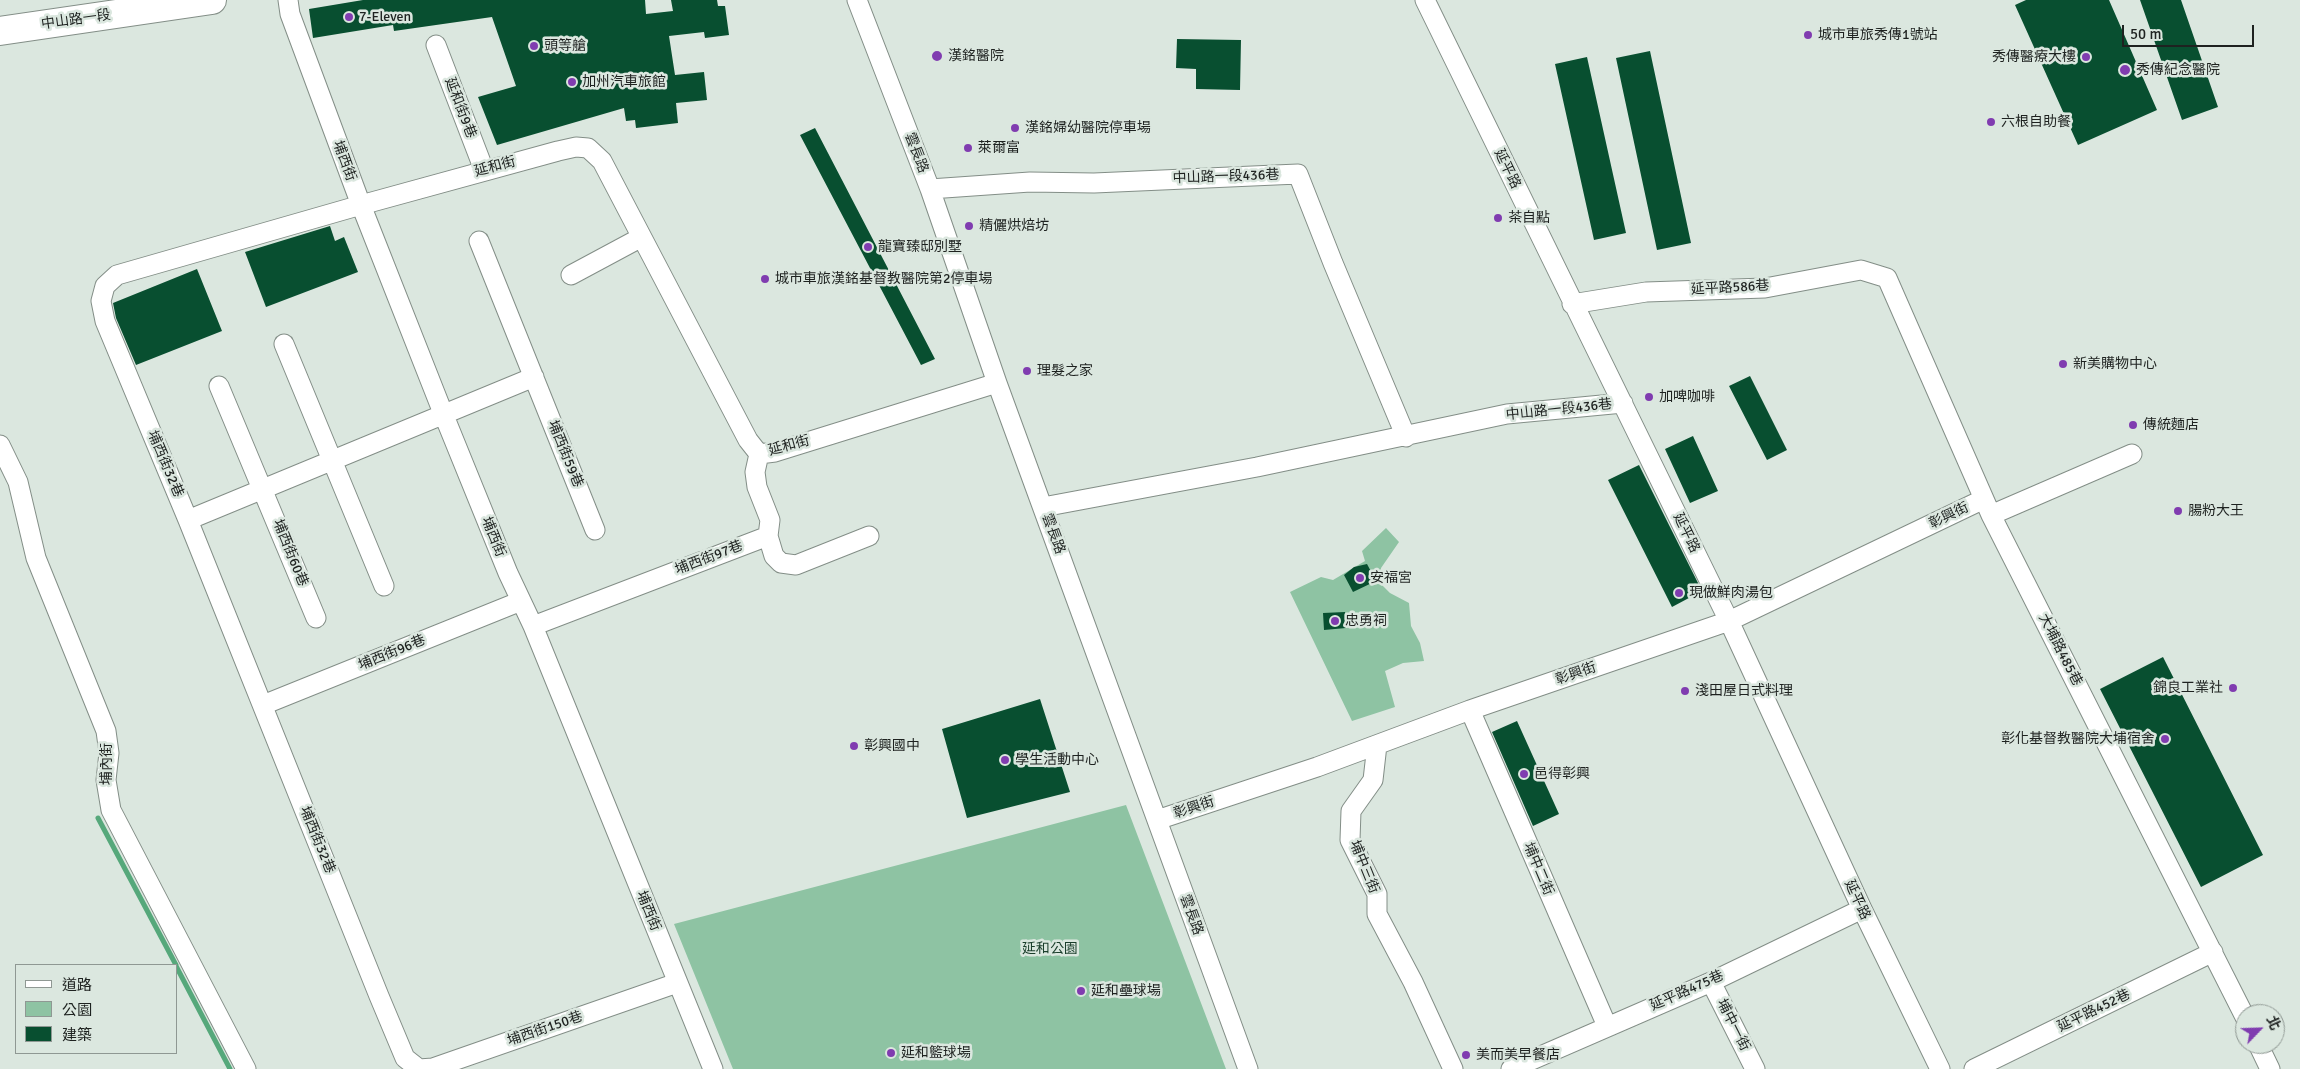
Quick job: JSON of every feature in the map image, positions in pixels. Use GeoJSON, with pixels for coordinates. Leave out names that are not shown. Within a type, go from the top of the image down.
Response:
{"type":"FeatureCollection","features":[{"type":"Feature","properties":{"kind":"main road","name":"中山路一段"},"geometry":{"type":"LineString","coordinates":[[0,31],[125,6],[212,0]]}},
{"type":"Feature","properties":{"kind":"street","name":"埔西街"},"geometry":{"type":"LineString","coordinates":[[288,0],[290,14],[361,205],[443,413],[533,626],[713,1069]]}},
{"type":"Feature","properties":{"kind":"street","name":"雲長路"},"geometry":{"type":"LineString","coordinates":[[857,0],[930,189],[997,383],[1248,1069]]}},
{"type":"Feature","properties":{"kind":"street","name":"延平路"},"geometry":{"type":"LineString","coordinates":[[1426,0],[1572,304],[1624,403],[1729,621],[1862,909],[1940,1069]]}},
{"type":"Feature","properties":{"kind":"street","name":"延和街9巷"},"geometry":{"type":"LineString","coordinates":[[436,45],[484,170]]}},
{"type":"Feature","properties":{"kind":"street","name":"延和街"},"geometry":{"type":"LineString","coordinates":[[361,205],[558,151],[576,147],[588,148],[602,161],[640,238],[748,440],[759,454],[775,452],[997,383]]}},
{"type":"Feature","properties":{"kind":"street","name":"中山路一段436巷"},"geometry":{"type":"LineString","coordinates":[[930,189],[1030,182],[1094,183],[1298,174],[1406,437]]}},
{"type":"Feature","properties":{"kind":"street","name":"埔西街32巷"},"geometry":{"type":"LineString","coordinates":[[361,205],[118,276],[105,286],[101,301],[105,322],[188,520],[379,996],[405,1058],[413,1064]]}},
{"type":"Feature","properties":{"kind":"street"},"geometry":{"type":"LineString","coordinates":[[570,276],[640,238]]}},
{"type":"Feature","properties":{"kind":"street","name":"埔西街59巷"},"geometry":{"type":"LineString","coordinates":[[479,242],[595,530]]}},
{"type":"Feature","properties":{"kind":"street","name":"延平路586巷"},"geometry":{"type":"LineString","coordinates":[[1572,304],[1646,292],[1765,288],[1860,270],[1887,278]]}},
{"type":"Feature","properties":{"kind":"street","name":"大埔路485巷"},"geometry":{"type":"LineString","coordinates":[[1887,278],[1988,507],[2238,1004]]}},
{"type":"Feature","properties":{"kind":"street"},"geometry":{"type":"LineString","coordinates":[[284,344],[384,586]]}},
{"type":"Feature","properties":{"kind":"street"},"geometry":{"type":"LineString","coordinates":[[188,520],[443,413],[534,378]]}},
{"type":"Feature","properties":{"kind":"street","name":"埔西街60巷"},"geometry":{"type":"LineString","coordinates":[[219,386],[316,618]]}},
{"type":"Feature","properties":{"kind":"street","name":"中山路一段436巷"},"geometry":{"type":"LineString","coordinates":[[1043,507],[1406,437],[1507,414],[1624,403]]}},
{"type":"Feature","properties":{"kind":"street","name":"埔內街"},"geometry":{"type":"LineString","coordinates":[[0,445],[18,482],[36,558],[106,731],[109,753],[106,780],[110,810],[246,1069]]}},
{"type":"Feature","properties":{"kind":"street"},"geometry":{"type":"LineString","coordinates":[[759,454],[755,472],[770,520],[768,536],[774,556],[781,563],[796,565],[869,536]]}},
{"type":"Feature","properties":{"kind":"street","name":"彰興街"},"geometry":{"type":"LineString","coordinates":[[1157,820],[1377,746],[1470,710],[1729,621],[1988,507],[2132,454]]}},
{"type":"Feature","properties":{"kind":"street","name":"埔西街97巷"},"geometry":{"type":"LineString","coordinates":[[533,626],[768,536]]}},
{"type":"Feature","properties":{"kind":"street","name":"埔西街96巷"},"geometry":{"type":"LineString","coordinates":[[263,705],[521,601]]}},
{"type":"Feature","properties":{"kind":"street","name":"埔中二街"},"geometry":{"type":"LineString","coordinates":[[1470,710],[1607,1026]]}},
{"type":"Feature","properties":{"kind":"street","name":"埔中三街"},"geometry":{"type":"LineString","coordinates":[[1377,746],[1373,780],[1351,811],[1350,840],[1377,894],[1377,914],[1413,982],[1453,1069]]}},
{"type":"Feature","properties":{"kind":"street","name":"延平路475巷"},"geometry":{"type":"LineString","coordinates":[[1511,1069],[1711,982],[1862,909]]}},
{"type":"Feature","properties":{"kind":"street","name":"延平路452巷"},"geometry":{"type":"LineString","coordinates":[[1974,1069],[2213,952]]}},
{"type":"Feature","properties":{"kind":"street","name":"埔中一街"},"geometry":{"type":"LineString","coordinates":[[1711,982],[1755,1069]]}},
{"type":"Feature","properties":{"kind":"street","name":"埔西街150巷"},"geometry":{"type":"LineString","coordinates":[[413,1064],[419,1069],[433,1068],[677,983]]}},
{"type":"Feature","properties":{"kind":"street"},"geometry":{"type":"LineString","coordinates":[[2263,1054],[2270,1069]]}},
{"type":"Feature","properties":{"kind":"green space"},"geometry":{"type":"Polygon","coordinates":[[[1386,528],[1399,542],[1381,568],[1380,583],[1390,593],[1409,603],[1411,626],[1420,643],[1424,661],[1403,663],[1385,671],[1395,707],[1352,721],[1290,592],[1321,577],[1333,580],[1365,561],[1362,551],[1386,528]]]}},
{"type":"Feature","properties":{"kind":"green space","name":"延和公園"},"geometry":{"type":"Polygon","coordinates":[[[1126,805],[1226,1069],[733,1069],[674,924],[1126,805]]]}},
{"type":"Feature","properties":{"kind":"building"},"geometry":{"type":"Polygon","coordinates":[[[363,0],[645,0],[646,14],[673,11],[671,0],[717,0],[718,6],[725,6],[729,35],[705,38],[704,32],[669,36],[675,75],[704,72],[707,100],[676,103],[678,123],[636,128],[635,120],[626,121],[624,108],[497,145],[478,97],[516,86],[492,17],[394,31],[393,25],[313,38],[309,9],[363,0]]]}},
{"type":"Feature","properties":{"kind":"building","name":"秀傳醫療大樓"},"geometry":{"type":"Polygon","coordinates":[[[2026,0],[2109,0],[2157,110],[2078,145],[2015,5],[2026,0]]]}},
{"type":"Feature","properties":{"kind":"building"},"geometry":{"type":"Polygon","coordinates":[[[2140,0],[2181,0],[2218,107],[2182,120],[2140,0]]]}},
{"type":"Feature","properties":{"kind":"building"},"geometry":{"type":"Polygon","coordinates":[[[1177,39],[1241,40],[1240,90],[1196,89],[1196,69],[1176,68],[1177,39]]]}},
{"type":"Feature","properties":{"kind":"building"},"geometry":{"type":"Polygon","coordinates":[[[1650,51],[1691,243],[1657,250],[1616,58],[1650,51]]]}},
{"type":"Feature","properties":{"kind":"building"},"geometry":{"type":"Polygon","coordinates":[[[1587,57],[1626,233],[1594,240],[1555,64],[1587,57]]]}},
{"type":"Feature","properties":{"kind":"building","name":"龍寶臻邸別墅"},"geometry":{"type":"Polygon","coordinates":[[[815,128],[935,359],[921,365],[800,135],[815,128]]]}},
{"type":"Feature","properties":{"kind":"building"},"geometry":{"type":"Polygon","coordinates":[[[330,226],[335,241],[344,237],[358,272],[266,307],[245,252],[330,226]]]}},
{"type":"Feature","properties":{"kind":"building"},"geometry":{"type":"Polygon","coordinates":[[[197,269],[222,331],[136,365],[116,318],[113,303],[197,269]]]}},
{"type":"Feature","properties":{"kind":"building"},"geometry":{"type":"Polygon","coordinates":[[[1750,376],[1787,450],[1767,460],[1729,386],[1750,376]]]}},
{"type":"Feature","properties":{"kind":"building"},"geometry":{"type":"Polygon","coordinates":[[[1693,436],[1718,491],[1690,503],[1665,449],[1693,436]]]}},
{"type":"Feature","properties":{"kind":"building"},"geometry":{"type":"Polygon","coordinates":[[[1639,465],[1702,591],[1672,607],[1608,480],[1639,465]]]}},
{"type":"Feature","properties":{"kind":"building","name":"安福宮"},"geometry":{"type":"Polygon","coordinates":[[[1367,564],[1376,581],[1353,592],[1344,575],[1354,567],[1367,564]]]}},
{"type":"Feature","properties":{"kind":"building","name":"忠勇祠"},"geometry":{"type":"Polygon","coordinates":[[[1345,612],[1346,628],[1324,630],[1323,613],[1345,612]]]}},
{"type":"Feature","properties":{"kind":"building","name":"彰化基督教醫院大埔宿舍"},"geometry":{"type":"Polygon","coordinates":[[[2163,657],[2263,855],[2201,887],[2100,689],[2163,657]]]}},
{"type":"Feature","properties":{"kind":"building","name":"學生活動中心"},"geometry":{"type":"Polygon","coordinates":[[[1040,699],[1070,792],[967,818],[942,729],[1040,699]]]}},
{"type":"Feature","properties":{"kind":"building","name":"邑得彰興"},"geometry":{"type":"Polygon","coordinates":[[[1517,721],[1559,814],[1533,826],[1492,732],[1517,721]]]}},
{"type":"Feature","properties":{"kind":"waterway"},"geometry":{"type":"LineString","coordinates":[[98,818],[175,964]]}},
{"type":"Feature","properties":{"kind":"waterway"},"geometry":{"type":"LineString","coordinates":[[178,970],[230,1069]]}},
{"type":"Feature","properties":{"kind":"place","name":"7-Eleven"},"geometry":{"type":"Point","coordinates":[349,17]}},
{"type":"Feature","properties":{"kind":"place","name":"城市車旅秀傳1號站"},"geometry":{"type":"Point","coordinates":[1808,35]}},
{"type":"Feature","properties":{"kind":"place","name":"頭等艙"},"geometry":{"type":"Point","coordinates":[534,46]}},
{"type":"Feature","properties":{"kind":"place","name":"漢銘醫院"},"geometry":{"type":"Point","coordinates":[937,56]}},
{"type":"Feature","properties":{"kind":"place","name":"秀傳醫療大樓"},"geometry":{"type":"Point","coordinates":[2086,57]}},
{"type":"Feature","properties":{"kind":"place","name":"秀傳紀念醫院"},"geometry":{"type":"Point","coordinates":[2125,70]}},
{"type":"Feature","properties":{"kind":"place","name":"加州汽車旅館"},"geometry":{"type":"Point","coordinates":[572,82]}},
{"type":"Feature","properties":{"kind":"place","name":"六根自助餐"},"geometry":{"type":"Point","coordinates":[1991,122]}},
{"type":"Feature","properties":{"kind":"place","name":"漢銘婦幼醫院停車場"},"geometry":{"type":"Point","coordinates":[1015,128]}},
{"type":"Feature","properties":{"kind":"place","name":"萊爾富"},"geometry":{"type":"Point","coordinates":[968,148]}},
{"type":"Feature","properties":{"kind":"place","name":"茶自點"},"geometry":{"type":"Point","coordinates":[1498,218]}},
{"type":"Feature","properties":{"kind":"place","name":"精儷烘焙坊"},"geometry":{"type":"Point","coordinates":[969,226]}},
{"type":"Feature","properties":{"kind":"place","name":"龍寶臻邸別墅"},"geometry":{"type":"Point","coordinates":[868,247]}},
{"type":"Feature","properties":{"kind":"place","name":"城市車旅漢銘基督教醫院第2停車場"},"geometry":{"type":"Point","coordinates":[765,279]}},
{"type":"Feature","properties":{"kind":"place","name":"新美購物中心"},"geometry":{"type":"Point","coordinates":[2063,364]}},
{"type":"Feature","properties":{"kind":"place","name":"理髮之家"},"geometry":{"type":"Point","coordinates":[1027,371]}},
{"type":"Feature","properties":{"kind":"place","name":"加啤咖啡"},"geometry":{"type":"Point","coordinates":[1649,397]}},
{"type":"Feature","properties":{"kind":"place","name":"傳統麵店"},"geometry":{"type":"Point","coordinates":[2133,425]}},
{"type":"Feature","properties":{"kind":"place","name":"腸粉大王"},"geometry":{"type":"Point","coordinates":[2178,511]}},
{"type":"Feature","properties":{"kind":"place","name":"安福宮"},"geometry":{"type":"Point","coordinates":[1360,578]}},
{"type":"Feature","properties":{"kind":"place","name":"現做鮮肉湯包"},"geometry":{"type":"Point","coordinates":[1679,593]}},
{"type":"Feature","properties":{"kind":"place","name":"忠勇祠"},"geometry":{"type":"Point","coordinates":[1335,621]}},
{"type":"Feature","properties":{"kind":"place","name":"錦良工業社"},"geometry":{"type":"Point","coordinates":[2233,688]}},
{"type":"Feature","properties":{"kind":"place","name":"淺田屋日式料理"},"geometry":{"type":"Point","coordinates":[1685,691]}},
{"type":"Feature","properties":{"kind":"place","name":"彰化基督教醫院大埔宿舍"},"geometry":{"type":"Point","coordinates":[2165,739]}},
{"type":"Feature","properties":{"kind":"place","name":"彰興國中"},"geometry":{"type":"Point","coordinates":[854,746]}},
{"type":"Feature","properties":{"kind":"place","name":"學生活動中心"},"geometry":{"type":"Point","coordinates":[1005,760]}},
{"type":"Feature","properties":{"kind":"place","name":"邑得彰興"},"geometry":{"type":"Point","coordinates":[1524,774]}},
{"type":"Feature","properties":{"kind":"place","name":"延和壘球場"},"geometry":{"type":"Point","coordinates":[1081,991]}},
{"type":"Feature","properties":{"kind":"place","name":"延和籃球場"},"geometry":{"type":"Point","coordinates":[891,1053]}},
{"type":"Feature","properties":{"kind":"place","name":"美而美早餐店"},"geometry":{"type":"Point","coordinates":[1466,1055]}}]}
